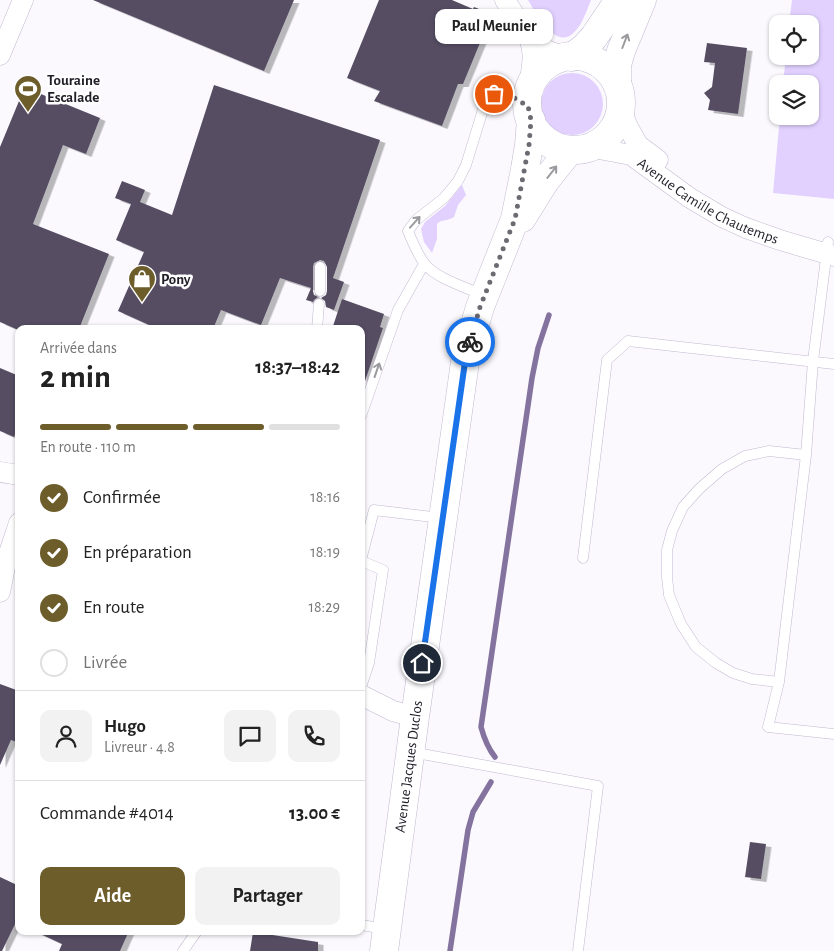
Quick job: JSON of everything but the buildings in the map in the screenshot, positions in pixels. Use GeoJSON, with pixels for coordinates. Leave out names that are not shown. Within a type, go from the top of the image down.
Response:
{"type":"FeatureCollection","features":[{"type":"Feature","properties":{"kind":"main road"},"geometry":{"type":"LineString","coordinates":[[620,0],[585,47],[568,57],[553,62],[542,69],[534,79],[529,106],[537,131],[557,147],[576,149],[599,143],[615,126],[619,96],[618,64],[621,51],[642,0]]}},
{"type":"Feature","properties":{"kind":"main road"},"geometry":{"type":"LineString","coordinates":[[568,57],[583,57],[603,66],[611,74],[619,96]]}},
{"type":"Feature","properties":{"kind":"main road","name":"Avenue Jacques Duclos"},"geometry":{"type":"LineString","coordinates":[[377,935],[410,752],[466,355],[484,295],[515,219],[529,145],[529,106]]}},
{"type":"Feature","properties":{"kind":"main road","name":"Avenue Jacques Duclos"},"geometry":{"type":"LineString","coordinates":[[500,259],[541,187],[576,149]]}},
{"type":"Feature","properties":{"kind":"street"},"geometry":{"type":"LineString","coordinates":[[0,55],[23,0]]}},
{"type":"Feature","properties":{"kind":"street"},"geometry":{"type":"LineString","coordinates":[[505,0],[530,39],[541,48],[568,57]]}},
{"type":"Feature","properties":{"kind":"street"},"geometry":{"type":"LineString","coordinates":[[529,106],[533,56],[530,39]]}},
{"type":"Feature","properties":{"kind":"street","name":"Avenue Camille Chautemps"},"geometry":{"type":"LineString","coordinates":[[619,96],[627,125],[638,145],[710,198],[831,249]]}},
{"type":"Feature","properties":{"kind":"street","name":"Avenue Camille Chautemps"},"geometry":{"type":"LineString","coordinates":[[576,149],[599,149],[631,155],[690,198],[722,217],[780,240],[831,249]]}},
{"type":"Feature","properties":{"kind":"street"},"geometry":{"type":"LineString","coordinates":[[0,472],[15,474]]}},
{"type":"Feature","properties":{"kind":"street"},"geometry":{"type":"LineString","coordinates":[[0,592],[6,562],[15,536]]}},
{"type":"Feature","properties":{"kind":"street"},"geometry":{"type":"LineString","coordinates":[[365,697],[393,711],[415,718]]}},
{"type":"Feature","properties":{"kind":"lane"},"geometry":{"type":"LineString","coordinates":[[484,295],[437,275],[424,264],[408,231],[416,220],[444,198],[458,181],[466,165],[486,100],[494,94],[504,92],[529,106]]}},
{"type":"Feature","properties":{"kind":"lane"},"geometry":{"type":"LineString","coordinates":[[831,249],[822,294],[813,361],[806,455],[779,682],[768,727],[834,734]]}},
{"type":"Feature","properties":{"kind":"lane"},"geometry":{"type":"LineString","coordinates":[[365,405],[398,310],[424,264]]}},
{"type":"Feature","properties":{"kind":"lane"},"geometry":{"type":"LineString","coordinates":[[320,267],[320,291]]}},
{"type":"Feature","properties":{"kind":"lane"},"geometry":{"type":"LineString","coordinates":[[317,325],[319,304]]}},
{"type":"Feature","properties":{"kind":"lane"},"geometry":{"type":"LineString","coordinates":[[583,558],[608,360],[628,341],[834,364]]}},
{"type":"Feature","properties":{"kind":"lane"},"geometry":{"type":"LineString","coordinates":[[779,682],[752,679],[734,674],[696,647],[681,624],[669,595],[667,550],[672,531],[683,507],[699,489],[722,469],[746,456],[769,451],[806,455]]}},
{"type":"Feature","properties":{"kind":"lane"},"geometry":{"type":"LineString","coordinates":[[365,545],[374,510],[443,518]]}},
{"type":"Feature","properties":{"kind":"lane"},"geometry":{"type":"LineString","coordinates":[[365,563],[383,570],[369,663],[365,675]]}},
{"type":"Feature","properties":{"kind":"lane"},"geometry":{"type":"LineString","coordinates":[[410,752],[598,786],[578,951]]}},
{"type":"Feature","properties":{"kind":"lane"},"geometry":{"type":"LineString","coordinates":[[183,951],[194,935]]}},
{"type":"Feature","properties":{"kind":"shaded area"},"geometry":{"type":"Polygon","coordinates":[[[528,0],[591,0],[581,24],[570,36],[564,38],[556,36],[548,29],[528,0]]]}},
{"type":"Feature","properties":{"kind":"shaded area"},"geometry":{"type":"Polygon","coordinates":[[[792,0],[834,0],[834,199],[773,193],[779,125],[819,125],[819,75],[784,75],[785,65],[819,65],[819,15],[790,15],[792,0]]]}},
{"type":"Feature","properties":{"kind":"shaded area"},"geometry":{"type":"Polygon","coordinates":[[[566,73],[578,73],[594,82],[601,92],[603,104],[601,116],[594,126],[578,135],[566,135],[555,130],[546,121],[541,110],[541,98],[546,87],[555,78],[566,73]]]}},
{"type":"Feature","properties":{"kind":"shaded area"},"geometry":{"type":"Polygon","coordinates":[[[462,185],[466,195],[458,205],[454,217],[437,224],[437,239],[432,253],[424,242],[421,229],[425,222],[445,206],[462,185]]]}},
{"type":"Feature","properties":{"kind":"waterway"},"geometry":{"type":"LineString","coordinates":[[495,757],[486,742],[481,727],[532,378],[538,348],[549,315]]}},
{"type":"Feature","properties":{"kind":"waterway"},"geometry":{"type":"LineString","coordinates":[[450,951],[468,830],[473,812],[491,782]]}},
{"type":"Feature","properties":{"kind":"way so far"},"geometry":{"type":"LineString","coordinates":[[470,342],[480,307],[515,219],[529,145],[531,120],[528,106],[504,92],[494,94]]}},
{"type":"Feature","properties":{"kind":"place","name":"Paul Meunier"},"geometry":{"type":"Point","coordinates":[494,94]}},
{"type":"Feature","properties":{"kind":"place","name":"Touraine Escalade"},"geometry":{"type":"Point","coordinates":[28,113]}},
{"type":"Feature","properties":{"kind":"place","name":"Pony"},"geometry":{"type":"Point","coordinates":[142,303]}},
{"type":"Feature","properties":{"kind":"route"},"geometry":{"type":"LineString","coordinates":[[422,663],[466,355],[470,342]]}}]}
